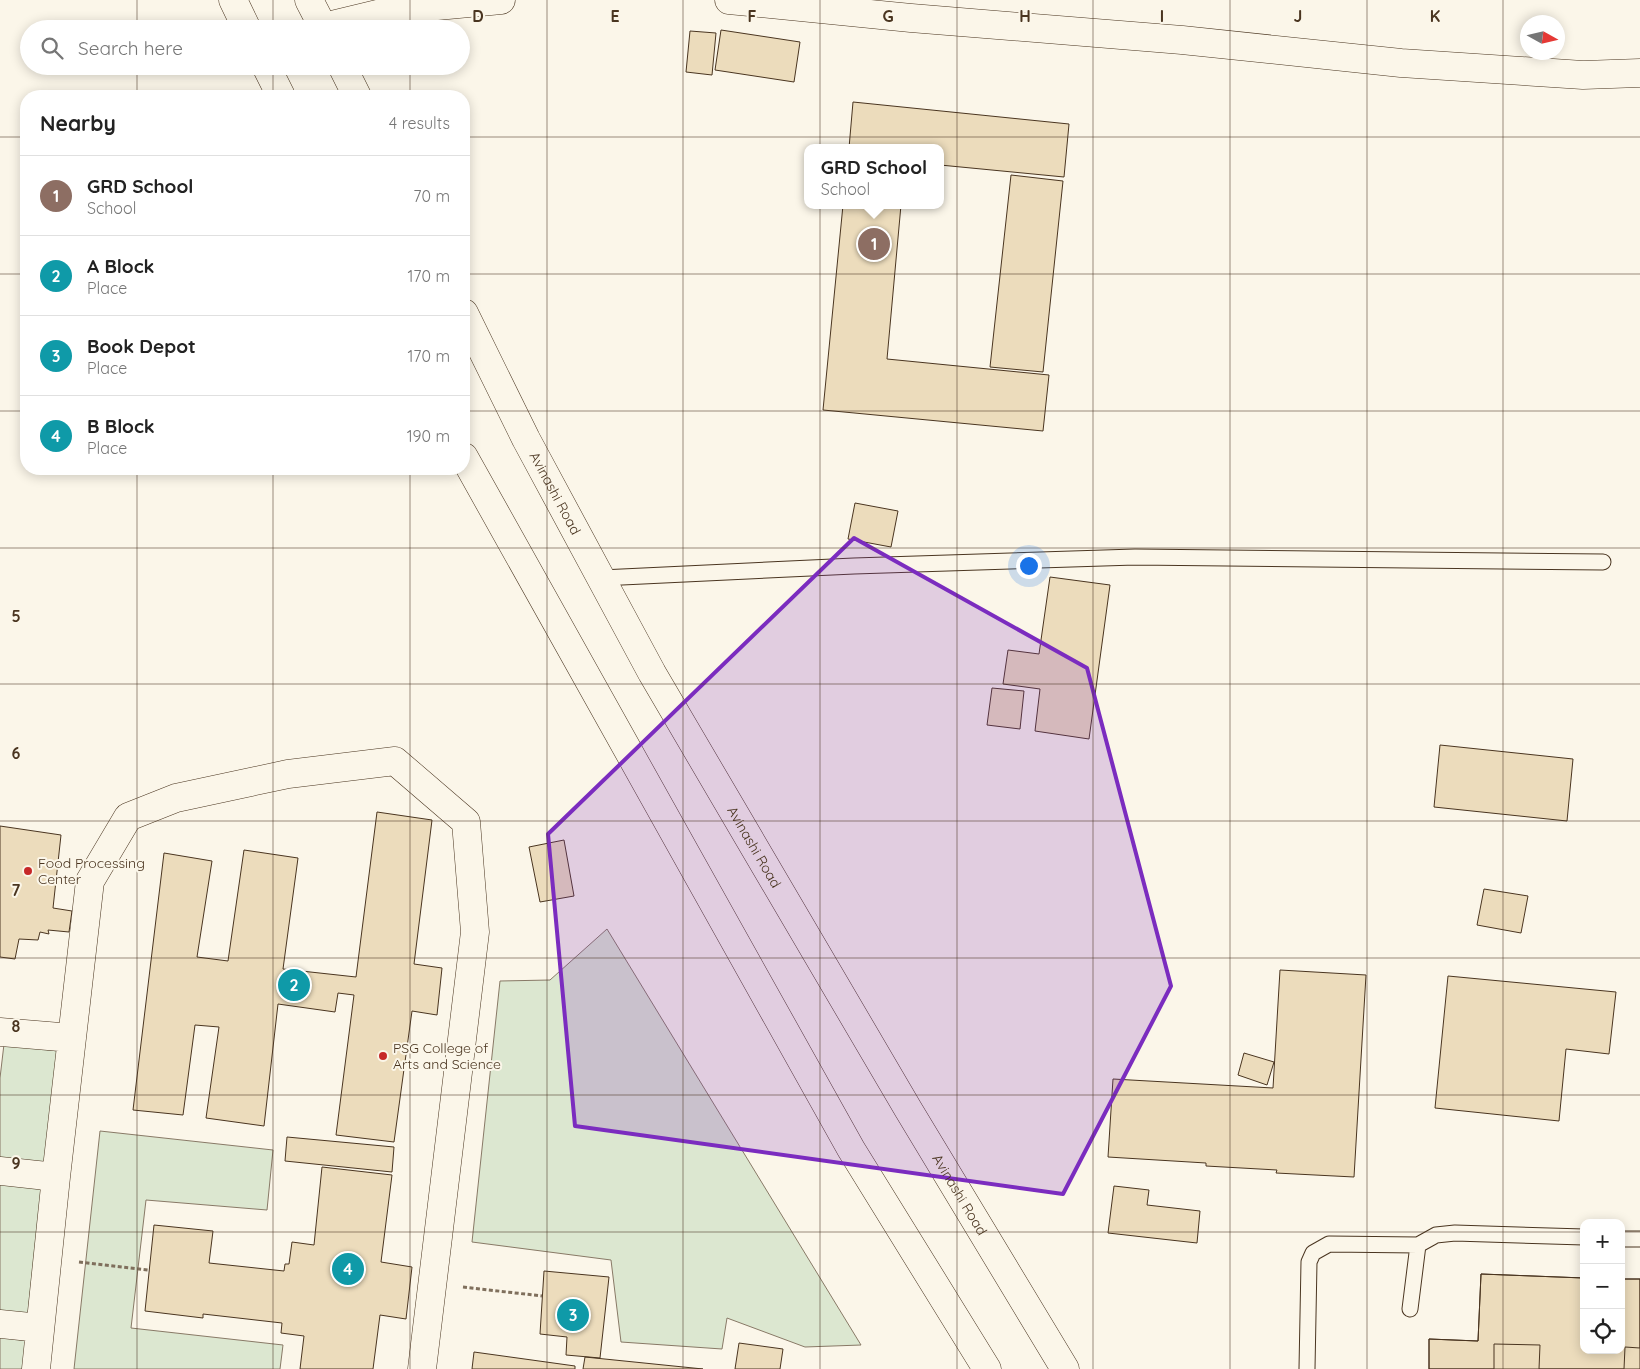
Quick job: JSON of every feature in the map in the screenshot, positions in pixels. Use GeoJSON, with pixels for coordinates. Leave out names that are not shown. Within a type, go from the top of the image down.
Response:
{"type":"FeatureCollection","features":[{"type":"Feature","properties":{"kind":"street"},"geometry":{"type":"LineString","coordinates":[[233,0],[243,20]]}},
{"type":"Feature","properties":{"kind":"street"},"geometry":{"type":"LineString","coordinates":[[309,0],[319,20]]}},
{"type":"Feature","properties":{"kind":"street"},"geometry":{"type":"LineString","coordinates":[[355,20],[394,10],[501,0]]}},
{"type":"Feature","properties":{"kind":"street"},"geometry":{"type":"LineString","coordinates":[[730,0],[911,18],[1182,40],[1401,63],[1583,75],[1640,73]]}},
{"type":"Feature","properties":{"kind":"street"},"geometry":{"type":"LineString","coordinates":[[270,75],[278,90]]}},
{"type":"Feature","properties":{"kind":"street"},"geometry":{"type":"LineString","coordinates":[[346,75],[354,90]]}},
{"type":"Feature","properties":{"kind":"street","name":"Avinashi Road"},"geometry":{"type":"LineString","coordinates":[[470,325],[526,439],[662,690],[903,1100],[1065,1369]]}},
{"type":"Feature","properties":{"kind":"street"},"geometry":{"type":"LineString","coordinates":[[470,468],[851,1149],[987,1369]]}},
{"type":"Feature","properties":{"kind":"street"},"geometry":{"type":"LineString","coordinates":[[36,1369],[90,880],[128,817],[176,798],[288,774],[395,761],[466,822],[475,932],[422,1369]]}},
{"type":"Feature","properties":{"kind":"street"},"geometry":{"type":"LineString","coordinates":[[0,1032],[72,1038]]}},
{"type":"Feature","properties":{"kind":"street"},"geometry":{"type":"LineString","coordinates":[[0,1171],[56,1177]]}},
{"type":"Feature","properties":{"kind":"street"},"geometry":{"type":"LineString","coordinates":[[0,1324],[40,1328]]}},
{"type":"Feature","properties":{"kind":"lane"},"geometry":{"type":"LineString","coordinates":[[601,578],[854,566],[1135,557],[1603,562]]}},
{"type":"Feature","properties":{"kind":"lane"},"geometry":{"type":"LineString","coordinates":[[1307,1369],[1309,1262],[1312,1253],[1329,1244],[1418,1245],[1436,1235],[1455,1233],[1580,1237]]}},
{"type":"Feature","properties":{"kind":"lane"},"geometry":{"type":"LineString","coordinates":[[1625,1239],[1640,1239]]}},
{"type":"Feature","properties":{"kind":"lane"},"geometry":{"type":"LineString","coordinates":[[1410,1309],[1418,1245]]}},
{"type":"Feature","properties":{"kind":"path"},"geometry":{"type":"LineString","coordinates":[[73,1261],[148,1270]]}},
{"type":"Feature","properties":{"kind":"path"},"geometry":{"type":"LineString","coordinates":[[455,1286],[542,1296]]}},
{"type":"Feature","properties":{"kind":"highlighted area"},"geometry":{"type":"Polygon","coordinates":[[[854,538],[1087,668],[1171,986],[1063,1194],[575,1126],[548,834],[854,538]]]}},
{"type":"Feature","properties":{"kind":"green space"},"geometry":{"type":"Polygon","coordinates":[[[607,929],[861,1345],[805,1347],[727,1318],[722,1349],[621,1342],[611,1260],[472,1242],[500,981],[550,980],[607,929]]]}},
{"type":"Feature","properties":{"kind":"green space"},"geometry":{"type":"Polygon","coordinates":[[[4,1044],[58,1051],[44,1164],[0,1159],[0,1078],[4,1044]]]}},
{"type":"Feature","properties":{"kind":"green space"},"geometry":{"type":"Polygon","coordinates":[[[100,1131],[273,1150],[267,1210],[146,1200],[131,1328],[283,1345],[280,1369],[74,1369],[100,1131]]]}},
{"type":"Feature","properties":{"kind":"green space"},"geometry":{"type":"Polygon","coordinates":[[[0,1180],[42,1185],[28,1314],[0,1311],[0,1180]]]}},
{"type":"Feature","properties":{"kind":"green space"},"geometry":{"type":"Polygon","coordinates":[[[0,1337],[29,1341],[26,1369],[0,1369],[0,1337]]]}},
{"type":"Feature","properties":{"kind":"building"},"geometry":{"type":"Polygon","coordinates":[[[721,30],[800,42],[794,82],[715,70],[721,30]]]}},
{"type":"Feature","properties":{"kind":"building"},"geometry":{"type":"Polygon","coordinates":[[[690,31],[716,33],[712,75],[686,72],[690,31]]]}},
{"type":"Feature","properties":{"kind":"building"},"geometry":{"type":"Polygon","coordinates":[[[853,102],[1069,124],[1064,177],[944,165],[944,144],[849,144],[853,102]]]}},
{"type":"Feature","properties":{"kind":"building"},"geometry":{"type":"Polygon","coordinates":[[[1011,175],[1063,181],[1043,372],[990,367],[1011,175]]]}},
{"type":"Feature","properties":{"kind":"building"},"geometry":{"type":"Polygon","coordinates":[[[843,209],[901,209],[887,359],[1049,375],[1043,431],[823,410],[843,209]]]}},
{"type":"Feature","properties":{"kind":"building"},"geometry":{"type":"Polygon","coordinates":[[[855,503],[898,511],[891,547],[848,539],[855,503]]]}},
{"type":"Feature","properties":{"kind":"building"},"geometry":{"type":"Polygon","coordinates":[[[1050,577],[1110,585],[1089,739],[1035,731],[1040,689],[1003,684],[1008,650],[1039,654],[1050,577]]]}},
{"type":"Feature","properties":{"kind":"building"},"geometry":{"type":"Polygon","coordinates":[[[992,688],[1024,691],[1020,729],[987,725],[992,688]]]}},
{"type":"Feature","properties":{"kind":"building"},"geometry":{"type":"Polygon","coordinates":[[[1440,745],[1573,759],[1567,821],[1434,807],[1440,745]]]}},
{"type":"Feature","properties":{"kind":"building"},"geometry":{"type":"Polygon","coordinates":[[[377,812],[432,820],[414,964],[442,968],[437,1015],[412,1011],[394,1142],[336,1135],[354,995],[338,993],[335,1012],[278,1004],[264,1126],[206,1118],[219,1027],[195,1025],[183,1115],[133,1110],[164,853],[212,861],[197,957],[228,961],[244,850],[298,858],[283,969],[356,977],[377,812]]]}},
{"type":"Feature","properties":{"kind":"building","name":"Food Processing Center"},"geometry":{"type":"Polygon","coordinates":[[[0,826],[61,835],[53,908],[72,911],[69,932],[48,930],[49,934],[40,932],[38,940],[19,939],[15,959],[0,957],[0,826]]]}},
{"type":"Feature","properties":{"kind":"building"},"geometry":{"type":"Polygon","coordinates":[[[564,840],[574,896],[540,902],[529,847],[564,840]]]}},
{"type":"Feature","properties":{"kind":"building"},"geometry":{"type":"Polygon","coordinates":[[[1484,889],[1528,896],[1521,933],[1477,925],[1484,889]]]}},
{"type":"Feature","properties":{"kind":"building"},"geometry":{"type":"Polygon","coordinates":[[[1280,970],[1366,975],[1354,1177],[1276,1173],[1277,1170],[1206,1166],[1206,1163],[1108,1157],[1113,1079],[1273,1088],[1280,970]]]}},
{"type":"Feature","properties":{"kind":"building"},"geometry":{"type":"Polygon","coordinates":[[[1448,976],[1616,992],[1609,1054],[1566,1049],[1559,1121],[1435,1108],[1448,976]]]}},
{"type":"Feature","properties":{"kind":"building"},"geometry":{"type":"Polygon","coordinates":[[[1244,1053],[1274,1062],[1267,1085],[1238,1075],[1244,1053]]]}},
{"type":"Feature","properties":{"kind":"building"},"geometry":{"type":"Polygon","coordinates":[[[287,1137],[394,1147],[392,1172],[285,1161],[287,1137]]]}},
{"type":"Feature","properties":{"kind":"building"},"geometry":{"type":"Polygon","coordinates":[[[322,1167],[392,1175],[381,1262],[412,1267],[406,1319],[380,1315],[373,1369],[300,1369],[304,1336],[281,1333],[282,1323],[203,1314],[203,1318],[145,1311],[154,1225],[213,1231],[209,1263],[284,1271],[285,1264],[289,1264],[292,1242],[314,1245],[322,1167]]]}},
{"type":"Feature","properties":{"kind":"building"},"geometry":{"type":"Polygon","coordinates":[[[1114,1186],[1149,1190],[1147,1205],[1200,1211],[1197,1243],[1108,1233],[1114,1186]]]}},
{"type":"Feature","properties":{"kind":"building"},"geometry":{"type":"Polygon","coordinates":[[[544,1271],[609,1277],[600,1358],[566,1355],[567,1337],[540,1334],[544,1271]]]}},
{"type":"Feature","properties":{"kind":"building"},"geometry":{"type":"Polygon","coordinates":[[[1481,1274],[1580,1278],[1580,1354],[1625,1354],[1624,1369],[1539,1369],[1540,1345],[1494,1344],[1494,1369],[1429,1369],[1429,1339],[1478,1341],[1481,1274]]]}},
{"type":"Feature","properties":{"kind":"building"},"geometry":{"type":"Polygon","coordinates":[[[1481,1274],[1580,1278],[1580,1354],[1625,1354],[1625,1279],[1640,1279],[1640,1369],[1429,1369],[1429,1339],[1478,1341],[1481,1274]]]}},
{"type":"Feature","properties":{"kind":"building"},"geometry":{"type":"Polygon","coordinates":[[[1625,1279],[1640,1279],[1640,1348],[1625,1347],[1625,1279]]]}},
{"type":"Feature","properties":{"kind":"building"},"geometry":{"type":"Polygon","coordinates":[[[739,1343],[783,1349],[780,1369],[735,1369],[739,1343]]]}},
{"type":"Feature","properties":{"kind":"building"},"geometry":{"type":"Polygon","coordinates":[[[474,1352],[575,1366],[575,1369],[472,1369],[474,1352]]]}},
{"type":"Feature","properties":{"kind":"building"},"geometry":{"type":"Polygon","coordinates":[[[585,1357],[703,1369],[583,1369],[585,1357]]]}},
{"type":"Feature","properties":{"kind":"place","name":"GRD School"},"geometry":{"type":"Point","coordinates":[874,244]}},
{"type":"Feature","properties":{"kind":"place","name":"Food Processing Center"},"geometry":{"type":"Point","coordinates":[28,871]}},
{"type":"Feature","properties":{"kind":"place","name":"A Block"},"geometry":{"type":"Point","coordinates":[294,985]}},
{"type":"Feature","properties":{"kind":"place","name":"PSG College of Arts and Science"},"geometry":{"type":"Point","coordinates":[383,1056]}},
{"type":"Feature","properties":{"kind":"place","name":"B Block"},"geometry":{"type":"Point","coordinates":[348,1269]}},
{"type":"Feature","properties":{"kind":"place","name":"Book Depot"},"geometry":{"type":"Point","coordinates":[573,1315]}}]}
